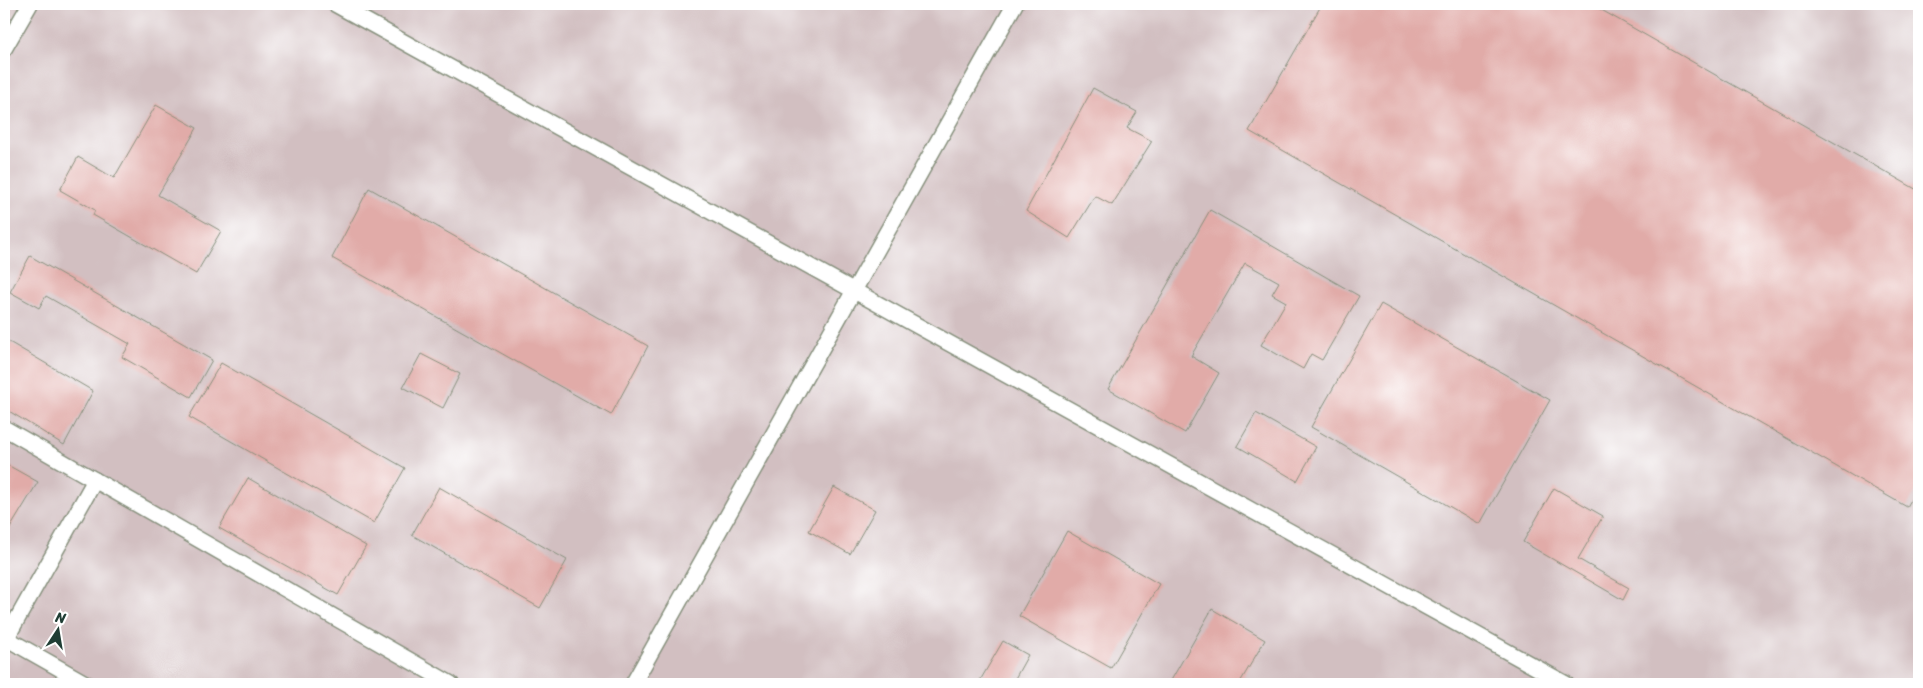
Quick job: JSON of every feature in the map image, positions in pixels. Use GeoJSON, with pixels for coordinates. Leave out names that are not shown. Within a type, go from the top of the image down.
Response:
{"type":"FeatureCollection","features":[{"type":"Feature","properties":{"kind":"lane"},"geometry":{"type":"LineString","coordinates":[[4,49],[30,4]]}},
{"type":"Feature","properties":{"kind":"lane"},"geometry":{"type":"LineString","coordinates":[[335,4],[1566,684]]}},
{"type":"Feature","properties":{"kind":"lane"},"geometry":{"type":"LineString","coordinates":[[633,684],[1014,4]]}},
{"type":"Feature","properties":{"kind":"lane"},"geometry":{"type":"LineString","coordinates":[[4,428],[451,684]]}},
{"type":"Feature","properties":{"kind":"lane"},"geometry":{"type":"LineString","coordinates":[[88,684],[5,638],[95,480]]}},
{"type":"Feature","properties":{"kind":"shaded area"},"geometry":{"type":"Polygon","coordinates":[[[4,4],[1919,4],[1919,684],[4,684],[4,4]]]}},
{"type":"Feature","properties":{"kind":"building"},"geometry":{"type":"Polygon","coordinates":[[[1322,4],[1591,4],[1919,191],[1919,485],[1907,507],[1249,131],[1322,4]]]}},
{"type":"Feature","properties":{"kind":"building"},"geometry":{"type":"Polygon","coordinates":[[[1093,88],[1137,112],[1127,128],[1152,141],[1112,205],[1095,196],[1069,238],[1026,211],[1093,88]]]}},
{"type":"Feature","properties":{"kind":"building"},"geometry":{"type":"Polygon","coordinates":[[[156,105],[197,128],[158,195],[221,231],[196,274],[93,215],[95,210],[60,190],[78,157],[114,178],[156,105]]]}},
{"type":"Feature","properties":{"kind":"building"},"geometry":{"type":"Polygon","coordinates":[[[369,188],[648,346],[611,415],[332,258],[369,188]]]}},
{"type":"Feature","properties":{"kind":"building"},"geometry":{"type":"Polygon","coordinates":[[[1210,210],[1359,296],[1322,360],[1311,354],[1303,369],[1261,345],[1286,302],[1272,294],[1279,282],[1245,263],[1191,356],[1219,373],[1185,433],[1108,389],[1210,210]]]}},
{"type":"Feature","properties":{"kind":"building"},"geometry":{"type":"Polygon","coordinates":[[[30,256],[212,360],[191,397],[122,357],[130,344],[46,296],[39,308],[10,292],[30,256]]]}},
{"type":"Feature","properties":{"kind":"building"},"geometry":{"type":"Polygon","coordinates":[[[1381,304],[1550,400],[1480,524],[1311,427],[1381,304]]]}},
{"type":"Feature","properties":{"kind":"building"},"geometry":{"type":"Polygon","coordinates":[[[4,339],[93,391],[64,445],[4,408],[4,339]]]}},
{"type":"Feature","properties":{"kind":"building"},"geometry":{"type":"Polygon","coordinates":[[[421,354],[460,374],[443,408],[403,387],[421,354]]]}},
{"type":"Feature","properties":{"kind":"building"},"geometry":{"type":"Polygon","coordinates":[[[221,363],[405,468],[374,523],[189,417],[221,363]]]}},
{"type":"Feature","properties":{"kind":"building"},"geometry":{"type":"Polygon","coordinates":[[[1256,413],[1316,447],[1297,481],[1237,446],[1256,413]]]}},
{"type":"Feature","properties":{"kind":"building"},"geometry":{"type":"Polygon","coordinates":[[[4,463],[38,482],[4,538],[4,463]]]}},
{"type":"Feature","properties":{"kind":"building"},"geometry":{"type":"Polygon","coordinates":[[[248,478],[366,546],[338,595],[219,528],[248,478]]]}},
{"type":"Feature","properties":{"kind":"building"},"geometry":{"type":"Polygon","coordinates":[[[439,487],[567,560],[540,608],[412,535],[439,487]]]}},
{"type":"Feature","properties":{"kind":"building"},"geometry":{"type":"Polygon","coordinates":[[[834,487],[875,510],[850,554],[809,531],[834,487]]]}},
{"type":"Feature","properties":{"kind":"building"},"geometry":{"type":"Polygon","coordinates":[[[1554,488],[1603,516],[1578,559],[1629,588],[1623,600],[1523,542],[1554,488]]]}},
{"type":"Feature","properties":{"kind":"building"},"geometry":{"type":"Polygon","coordinates":[[[1067,531],[1159,584],[1111,668],[1019,616],[1067,531]]]}},
{"type":"Feature","properties":{"kind":"building"},"geometry":{"type":"Polygon","coordinates":[[[1212,609],[1265,640],[1239,684],[1169,684],[1212,609]]]}},
{"type":"Feature","properties":{"kind":"building"},"geometry":{"type":"Polygon","coordinates":[[[1003,641],[1028,655],[1012,684],[978,684],[1003,641]]]}}]}
